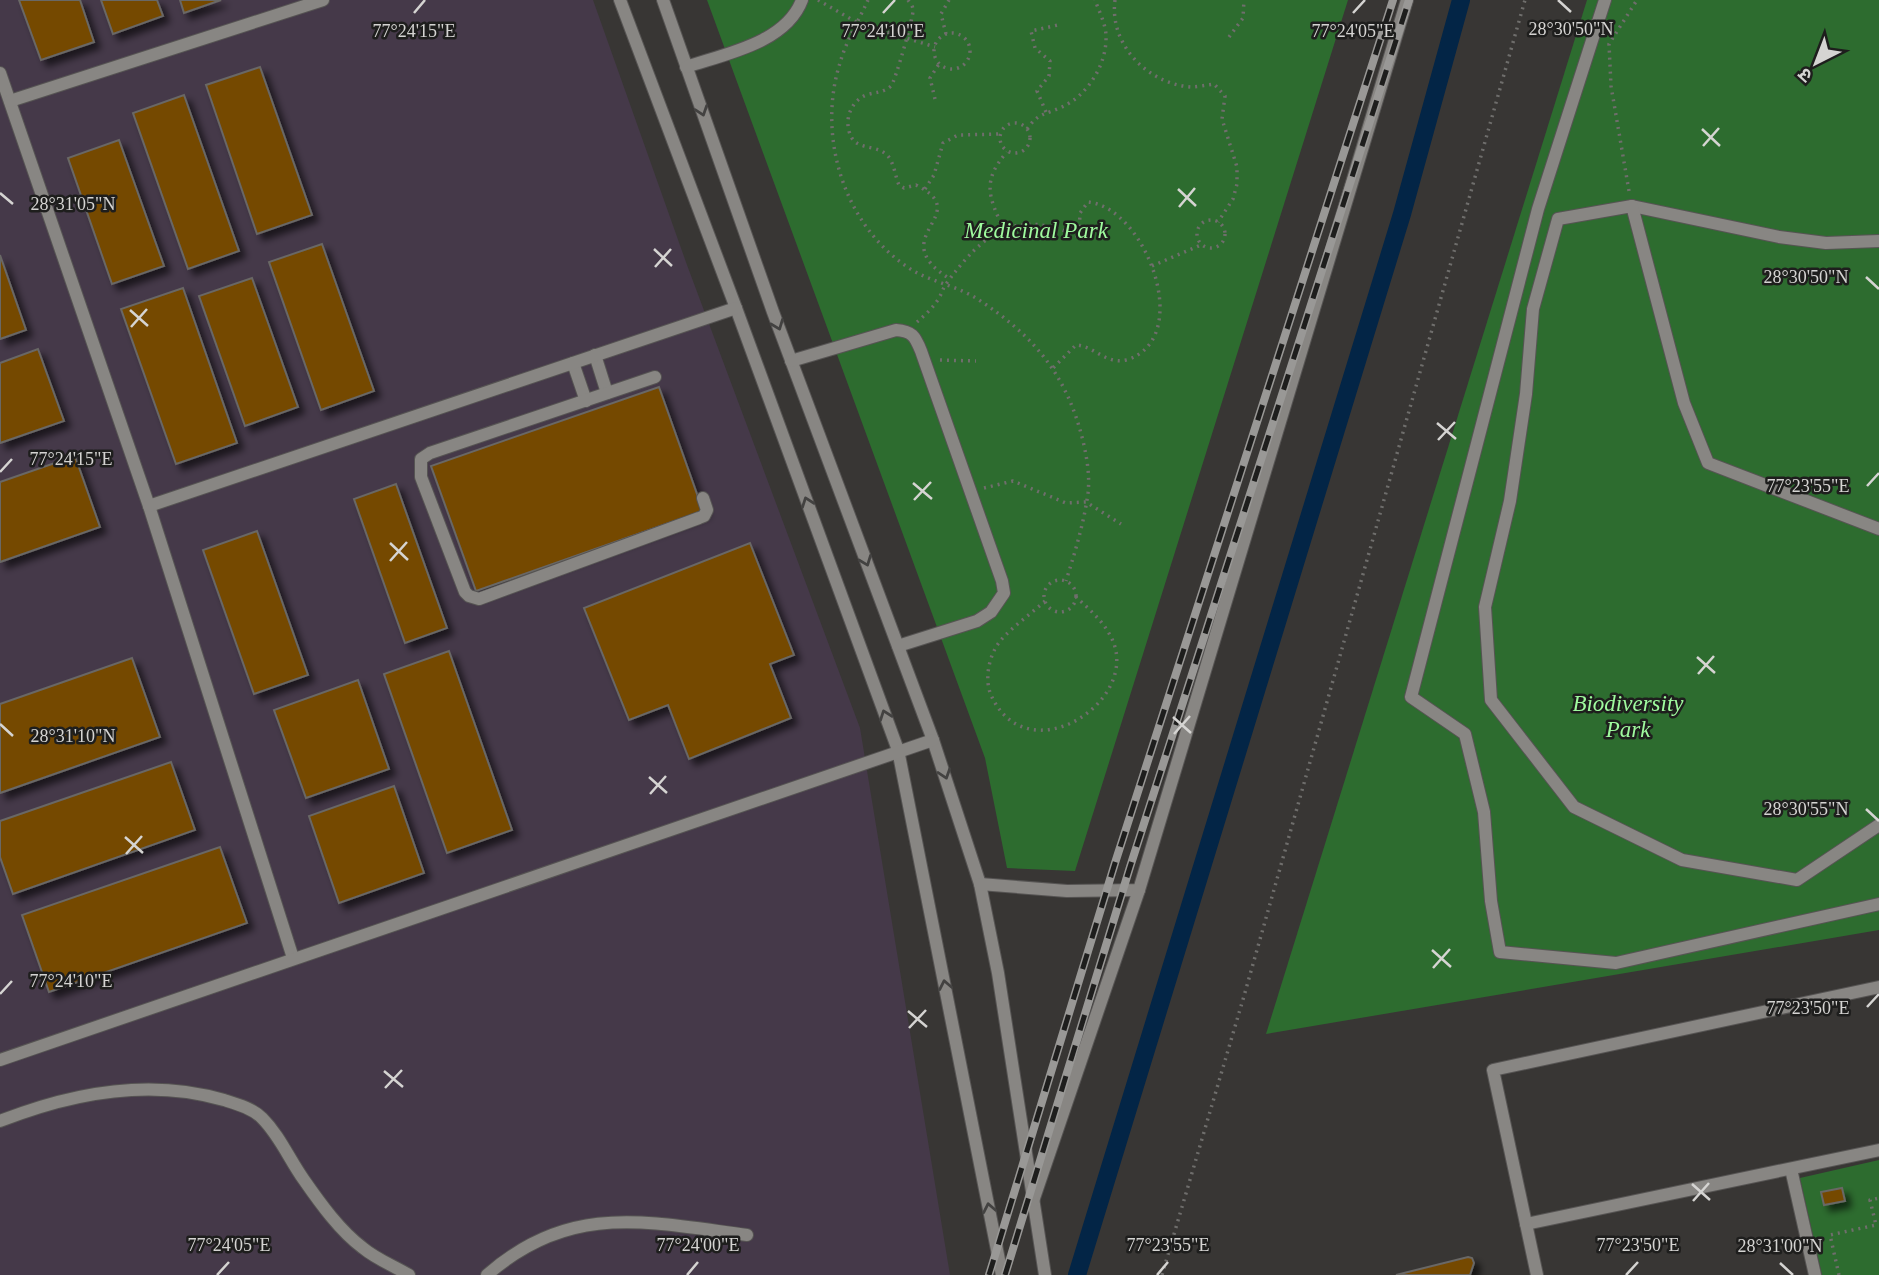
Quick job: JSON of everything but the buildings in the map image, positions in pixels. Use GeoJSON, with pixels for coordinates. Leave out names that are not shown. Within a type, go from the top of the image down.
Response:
{"type":"FeatureCollection","features":[{"type":"Feature","properties":{"kind":"street"},"geometry":{"type":"LineString","coordinates":[[10,101],[323,0]]}},
{"type":"Feature","properties":{"kind":"street"},"geometry":{"type":"LineString","coordinates":[[620,0],[898,750],[1002,1275]]}},
{"type":"Feature","properties":{"kind":"street"},"geometry":{"type":"LineString","coordinates":[[663,0],[791,361],[933,740],[980,884],[998,973],[1045,1275]]}},
{"type":"Feature","properties":{"kind":"street"},"geometry":{"type":"LineString","coordinates":[[687,67],[757,43],[788,22],[802,0]]}},
{"type":"Feature","properties":{"kind":"street"},"geometry":{"type":"LineString","coordinates":[[1032,1204],[1139,890],[1407,0]]}},
{"type":"Feature","properties":{"kind":"street"},"geometry":{"type":"LineString","coordinates":[[1605,0],[1538,209],[1411,697],[1465,734],[1484,812],[1491,901],[1500,951],[1616,962],[1879,904]]}},
{"type":"Feature","properties":{"kind":"street"},"geometry":{"type":"LineString","coordinates":[[0,73],[149,506],[293,958]]}},
{"type":"Feature","properties":{"kind":"street"},"geometry":{"type":"LineString","coordinates":[[1879,241],[1826,243],[1779,237],[1632,206],[1558,219],[1533,309],[1526,394],[1510,501],[1485,607],[1491,700],[1574,807],[1682,860],[1797,880],[1879,825]]}},
{"type":"Feature","properties":{"kind":"street"},"geometry":{"type":"LineString","coordinates":[[1632,206],[1684,403],[1708,463],[1879,529]]}},
{"type":"Feature","properties":{"kind":"street"},"geometry":{"type":"LineString","coordinates":[[149,506],[736,308]]}},
{"type":"Feature","properties":{"kind":"street"},"geometry":{"type":"LineString","coordinates":[[791,361],[896,330],[907,331],[915,336],[971,491],[1004,593],[991,612],[977,621],[898,646]]}},
{"type":"Feature","properties":{"kind":"street"},"geometry":{"type":"LineString","coordinates":[[595,355],[607,393]]}},
{"type":"Feature","properties":{"kind":"street"},"geometry":{"type":"LineString","coordinates":[[573,363],[586,401]]}},
{"type":"Feature","properties":{"kind":"street"},"geometry":{"type":"LineString","coordinates":[[655,377],[430,453],[421,459],[421,477],[465,592],[479,599],[699,518],[704,516],[707,510],[703,498]]}},
{"type":"Feature","properties":{"kind":"street"},"geometry":{"type":"LineString","coordinates":[[0,1060],[933,740]]}},
{"type":"Feature","properties":{"kind":"street"},"geometry":{"type":"LineString","coordinates":[[980,884],[1067,891],[1139,890]]}},
{"type":"Feature","properties":{"kind":"street"},"geometry":{"type":"LineString","coordinates":[[1537,1275],[1493,1070],[1879,987]]}},
{"type":"Feature","properties":{"kind":"street"},"geometry":{"type":"LineString","coordinates":[[0,1121],[95,1093],[139,1089],[172,1089],[203,1094],[241,1105],[260,1116],[278,1136],[303,1178],[347,1235],[363,1249],[409,1275]]}},
{"type":"Feature","properties":{"kind":"street"},"geometry":{"type":"LineString","coordinates":[[1526,1224],[1879,1150]]}},
{"type":"Feature","properties":{"kind":"street"},"geometry":{"type":"LineString","coordinates":[[1791,1169],[1815,1275]]}},
{"type":"Feature","properties":{"kind":"street"},"geometry":{"type":"LineString","coordinates":[[487,1275],[510,1255],[532,1242],[566,1230],[611,1221],[654,1223],[747,1235]]}},
{"type":"Feature","properties":{"kind":"path"},"geometry":{"type":"LineString","coordinates":[[818,0],[858,23],[935,47]]}},
{"type":"Feature","properties":{"kind":"path"},"geometry":{"type":"LineString","coordinates":[[868,0],[840,61],[833,92],[835,158],[846,192],[879,243],[906,266],[976,298],[1012,324],[1036,346],[1069,396],[1079,424],[1088,471],[1086,502],[1078,545],[1066,581]]}},
{"type":"Feature","properties":{"kind":"path"},"geometry":{"type":"LineString","coordinates":[[908,0],[914,10],[913,21],[905,39],[896,79],[881,92],[859,99],[851,108],[849,130],[853,141],[862,147],[877,149],[887,155],[899,185],[904,188],[916,185],[925,189],[938,208],[936,219],[923,243],[923,255],[933,269],[950,279]]}},
{"type":"Feature","properties":{"kind":"path"},"geometry":{"type":"LineString","coordinates":[[946,34],[941,14],[949,0]]}},
{"type":"Feature","properties":{"kind":"path"},"geometry":{"type":"LineString","coordinates":[[1027,130],[1034,119],[1074,100],[1097,74],[1105,55],[1106,34],[1095,0]]}},
{"type":"Feature","properties":{"kind":"path"},"geometry":{"type":"LineString","coordinates":[[1115,0],[1115,24],[1133,59],[1150,73],[1170,83],[1192,87],[1214,84],[1225,96],[1222,119],[1237,167],[1237,184],[1233,199],[1219,222]]}},
{"type":"Feature","properties":{"kind":"path"},"geometry":{"type":"LineString","coordinates":[[1229,37],[1243,18],[1244,0]]}},
{"type":"Feature","properties":{"kind":"path"},"geometry":{"type":"LineString","coordinates":[[1162,1275],[1244,996],[1525,0]]}},
{"type":"Feature","properties":{"kind":"path"},"geometry":{"type":"LineString","coordinates":[[1632,206],[1611,86],[1609,44],[1637,0]]}},
{"type":"Feature","properties":{"kind":"path"},"geometry":{"type":"LineString","coordinates":[[1046,112],[1037,91],[1049,76],[1050,61],[1035,48],[1031,31],[1058,25]]}},
{"type":"Feature","properties":{"kind":"path"},"geometry":{"type":"LineString","coordinates":[[946,34],[958,34],[970,47],[969,58],[956,69],[944,68],[934,53],[941,37],[946,34]]}},
{"type":"Feature","properties":{"kind":"path"},"geometry":{"type":"LineString","coordinates":[[934,99],[930,78],[939,64]]}},
{"type":"Feature","properties":{"kind":"path"},"geometry":{"type":"LineString","coordinates":[[1014,123],[1027,130],[1030,138],[1026,148],[1017,153],[1008,151],[1001,144],[1000,134],[1005,126],[1014,123]]}},
{"type":"Feature","properties":{"kind":"path"},"geometry":{"type":"LineString","coordinates":[[925,189],[934,175],[943,144],[958,135],[1000,134]]}},
{"type":"Feature","properties":{"kind":"path"},"geometry":{"type":"LineString","coordinates":[[1004,229],[989,192],[996,164],[1008,151]]}},
{"type":"Feature","properties":{"kind":"path"},"geometry":{"type":"LineString","coordinates":[[907,331],[928,313],[945,285],[978,246],[996,231],[1014,225],[1042,225],[1079,237],[1080,212],[1088,202],[1098,203],[1111,210],[1134,231],[1152,266],[1160,304],[1155,336],[1138,355],[1115,362],[1091,349],[1076,345],[1053,368]]}},
{"type":"Feature","properties":{"kind":"path"},"geometry":{"type":"LineString","coordinates":[[1209,220],[1219,222],[1224,230],[1223,243],[1210,249],[1201,245],[1197,237],[1198,228],[1209,220]]}},
{"type":"Feature","properties":{"kind":"path"},"geometry":{"type":"LineString","coordinates":[[1152,266],[1201,245]]}},
{"type":"Feature","properties":{"kind":"path"},"geometry":{"type":"LineString","coordinates":[[924,360],[976,361]]}},
{"type":"Feature","properties":{"kind":"path"},"geometry":{"type":"LineString","coordinates":[[971,491],[1013,481],[1066,503],[1086,502],[1121,524]]}},
{"type":"Feature","properties":{"kind":"path"},"geometry":{"type":"LineString","coordinates":[[1055,580],[1066,581],[1074,587],[1076,597],[1072,607],[1062,611],[1052,610],[1045,601],[1047,586],[1055,580]]}},
{"type":"Feature","properties":{"kind":"path"},"geometry":{"type":"LineString","coordinates":[[1045,601],[999,641],[987,672],[989,690],[998,709],[1012,723],[1031,731],[1049,731],[1066,726],[1086,713],[1111,688],[1118,660],[1112,638],[1099,619],[1076,597]]}},
{"type":"Feature","properties":{"kind":"path"},"geometry":{"type":"LineString","coordinates":[[1839,1275],[1830,1234],[1876,1225],[1870,1200],[1879,1198]]}},
{"type":"Feature","properties":{"kind":"shaded area"},"geometry":{"type":"Polygon","coordinates":[[[0,0],[593,0],[687,265],[860,728],[950,1275],[0,1275],[0,0]]]}},
{"type":"Feature","properties":{"kind":"green space","name":"Medicinal Park"},"geometry":{"type":"Polygon","coordinates":[[[707,0],[1348,0],[1075,871],[1007,868],[985,758],[707,0]]]}},
{"type":"Feature","properties":{"kind":"green space","name":"Biodiversity Park"},"geometry":{"type":"Polygon","coordinates":[[[1587,0],[1879,0],[1879,930],[1266,1034],[1587,0]]]}},
{"type":"Feature","properties":{"kind":"green space"},"geometry":{"type":"Polygon","coordinates":[[[1879,1160],[1879,1275],[1822,1275],[1800,1178],[1879,1160]]]}},
{"type":"Feature","properties":{"kind":"waterway"},"geometry":{"type":"LineString","coordinates":[[1077,1275],[1402,214],[1461,0]]}},
{"type":"Feature","properties":{"kind":"railway"},"geometry":{"type":"LineString","coordinates":[[989,1275],[1115,863],[1393,0]]}},
{"type":"Feature","properties":{"kind":"railway"},"geometry":{"type":"LineString","coordinates":[[1005,1275],[1130,867],[1409,0]]}}]}
